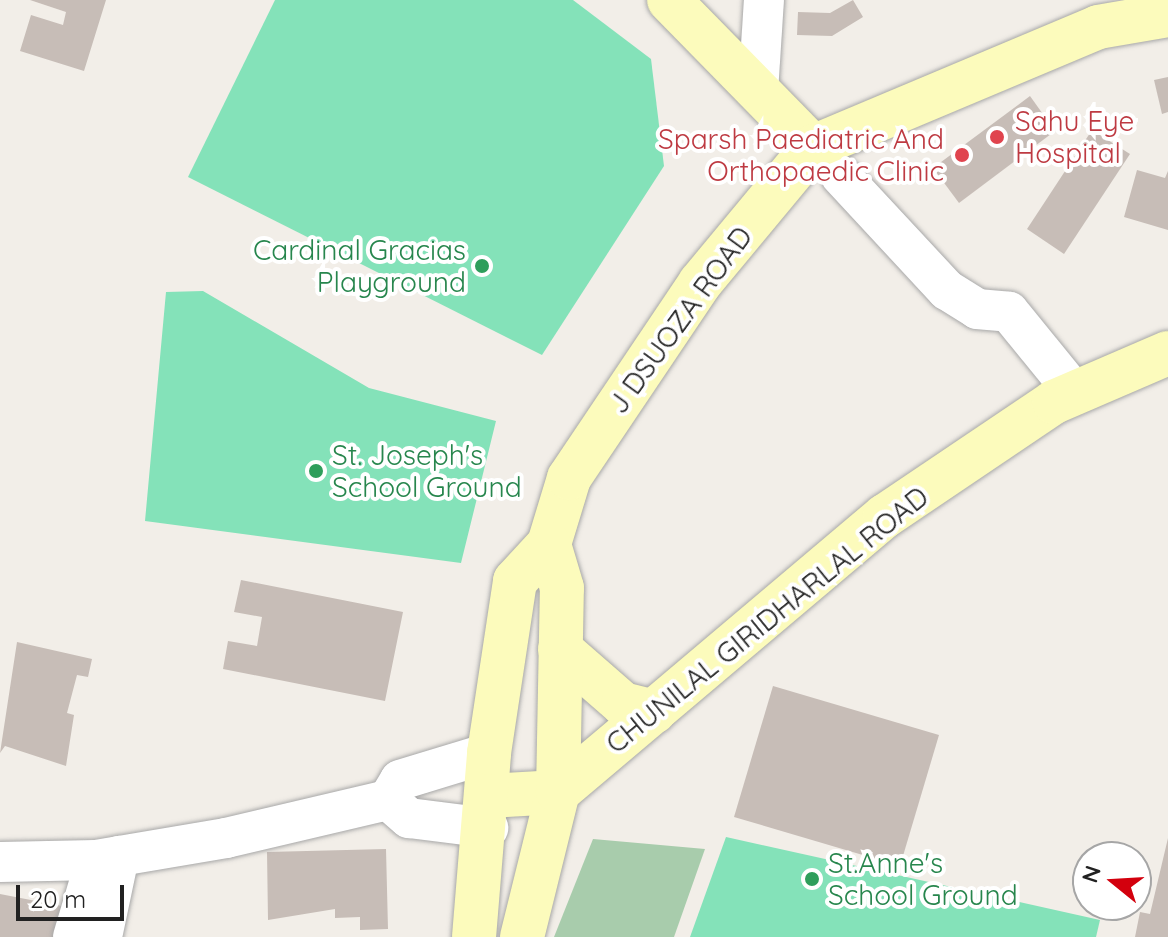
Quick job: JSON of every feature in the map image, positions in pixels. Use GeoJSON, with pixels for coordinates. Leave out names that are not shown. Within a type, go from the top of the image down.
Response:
{"type":"FeatureCollection","features":[{"type":"Feature","properties":{"kind":"main road"},"geometry":{"type":"LineString","coordinates":[[669,0],[827,162]]}},
{"type":"Feature","properties":{"kind":"main road","name":"J DSUOZA ROAD"},"geometry":{"type":"LineString","coordinates":[[549,544],[578,465],[700,283],[827,162],[1098,27],[1168,15]]}},
{"type":"Feature","properties":{"kind":"main road","name":"CHUNILAL GIRIDHARLAL ROAD"},"geometry":{"type":"LineString","coordinates":[[558,792],[885,516],[1075,393],[1168,353]]}},
{"type":"Feature","properties":{"kind":"main road"},"geometry":{"type":"LineString","coordinates":[[522,937],[558,792],[562,588],[549,544]]}},
{"type":"Feature","properties":{"kind":"main road"},"geometry":{"type":"LineString","coordinates":[[474,937],[488,792],[515,581],[549,544]]}},
{"type":"Feature","properties":{"kind":"main road"},"geometry":{"type":"LineString","coordinates":[[560,649],[623,704],[654,712]]}},
{"type":"Feature","properties":{"kind":"main road"},"geometry":{"type":"LineString","coordinates":[[488,792],[558,792]]}},
{"type":"Feature","properties":{"kind":"street"},"geometry":{"type":"LineString","coordinates":[[758,92],[764,0]]}},
{"type":"Feature","properties":{"kind":"street"},"geometry":{"type":"LineString","coordinates":[[827,162],[947,290],[977,309],[1009,312],[1075,393]]}},
{"type":"Feature","properties":{"kind":"street"},"geometry":{"type":"LineString","coordinates":[[0,862],[108,858],[388,800],[400,780],[488,792]]}},
{"type":"Feature","properties":{"kind":"street"},"geometry":{"type":"LineString","coordinates":[[388,800],[409,818],[488,792]]}},
{"type":"Feature","properties":{"kind":"street"},"geometry":{"type":"LineString","coordinates":[[73,937],[108,858]]}},
{"type":"Feature","properties":{"kind":"street"},"geometry":{"type":"LineString","coordinates":[[102,937],[108,858]]}},
{"type":"Feature","properties":{"kind":"green space","name":"Cardinal Gracias Playground"},"geometry":{"type":"Polygon","coordinates":[[[275,0],[573,0],[651,59],[664,166],[542,355],[188,177],[275,0]]]}},
{"type":"Feature","properties":{"kind":"green space","name":"St. Joseph's School Ground"},"geometry":{"type":"Polygon","coordinates":[[[203,291],[369,388],[496,421],[461,563],[145,521],[166,292],[203,291]]]}},
{"type":"Feature","properties":{"kind":"green space","name":"St.Anne's School Ground"},"geometry":{"type":"Polygon","coordinates":[[[726,837],[1072,914],[1072,921],[1100,921],[1096,937],[690,937],[726,837]]]}},
{"type":"Feature","properties":{"kind":"green space"},"geometry":{"type":"Polygon","coordinates":[[[593,839],[705,849],[674,937],[554,937],[593,839]]]}},
{"type":"Feature","properties":{"kind":"building"},"geometry":{"type":"Polygon","coordinates":[[[30,0],[106,0],[84,71],[20,51],[31,15],[63,25],[66,12],[30,0]]]}},
{"type":"Feature","properties":{"kind":"building"},"geometry":{"type":"Polygon","coordinates":[[[853,0],[863,17],[832,36],[797,35],[798,12],[830,13],[853,0]]]}},
{"type":"Feature","properties":{"kind":"building"},"geometry":{"type":"Polygon","coordinates":[[[1168,77],[1168,112],[1162,114],[1154,80],[1168,77]]]}},
{"type":"Feature","properties":{"kind":"building"},"geometry":{"type":"Polygon","coordinates":[[[1030,96],[1055,131],[959,203],[933,168],[1030,96]]]}},
{"type":"Feature","properties":{"kind":"building"},"geometry":{"type":"Polygon","coordinates":[[[1092,130],[1130,154],[1064,254],[1027,229],[1092,130]]]}},
{"type":"Feature","properties":{"kind":"building"},"geometry":{"type":"Polygon","coordinates":[[[1137,170],[1165,178],[1168,171],[1168,230],[1124,217],[1137,170]]]}},
{"type":"Feature","properties":{"kind":"building"},"geometry":{"type":"Polygon","coordinates":[[[241,580],[403,612],[385,701],[223,669],[228,641],[257,646],[262,617],[234,612],[241,580]]]}},
{"type":"Feature","properties":{"kind":"building"},"geometry":{"type":"Polygon","coordinates":[[[17,642],[92,659],[88,677],[77,675],[67,713],[74,715],[66,766],[5,746],[0,753],[17,642]]]}},
{"type":"Feature","properties":{"kind":"building"},"geometry":{"type":"Polygon","coordinates":[[[773,686],[939,735],[900,866],[734,817],[773,686]]]}},
{"type":"Feature","properties":{"kind":"building"},"geometry":{"type":"Polygon","coordinates":[[[1168,838],[1168,937],[1135,937],[1138,921],[1152,921],[1152,906],[1168,838]]]}},
{"type":"Feature","properties":{"kind":"building"},"geometry":{"type":"Polygon","coordinates":[[[386,849],[388,929],[360,930],[360,917],[335,918],[335,909],[268,920],[267,852],[386,849]]]}},
{"type":"Feature","properties":{"kind":"building"},"geometry":{"type":"Polygon","coordinates":[[[0,894],[72,908],[64,937],[0,937],[0,894]]]}},
{"type":"Feature","properties":{"kind":"place","name":"Sahu Eye Hospital"},"geometry":{"type":"Point","coordinates":[997,137]}},
{"type":"Feature","properties":{"kind":"place","name":"Sparsh Paediatric And Orthopaedic Clinic"},"geometry":{"type":"Point","coordinates":[962,155]}},
{"type":"Feature","properties":{"kind":"place","name":"Cardinal Gracias Playground"},"geometry":{"type":"Point","coordinates":[482,266]}},
{"type":"Feature","properties":{"kind":"place","name":"St. Joseph's School Ground"},"geometry":{"type":"Point","coordinates":[316,471]}},
{"type":"Feature","properties":{"kind":"place","name":"St.Anne's School Ground"},"geometry":{"type":"Point","coordinates":[812,879]}}]}
